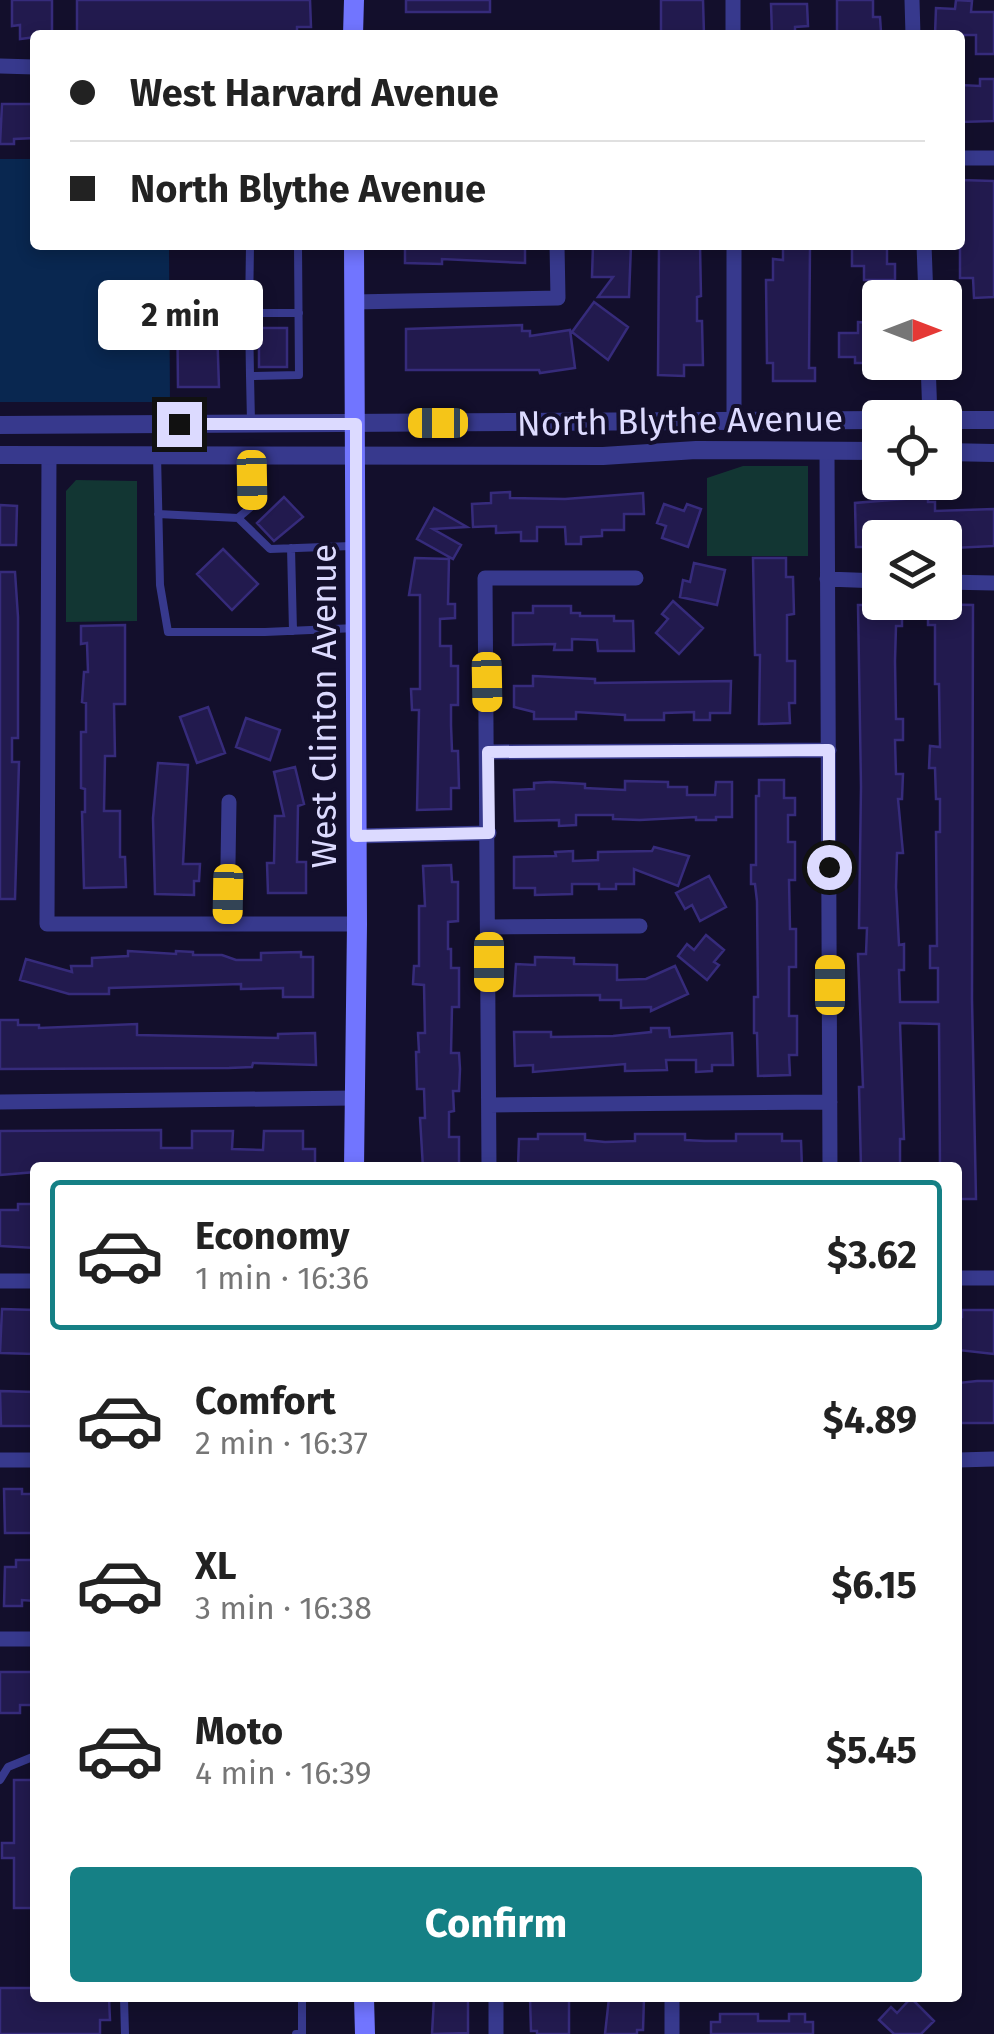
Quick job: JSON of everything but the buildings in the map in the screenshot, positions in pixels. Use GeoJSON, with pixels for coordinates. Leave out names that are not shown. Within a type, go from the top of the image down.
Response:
{"type":"FeatureCollection","features":[{"type":"Feature","properties":{"kind":"main road"},"geometry":{"type":"LineString","coordinates":[[353,30],[354,0]]}},
{"type":"Feature","properties":{"kind":"main road","name":"West Clinton Avenue"},"geometry":{"type":"LineString","coordinates":[[354,250],[354,1162]]}},
{"type":"Feature","properties":{"kind":"main road"},"geometry":{"type":"LineString","coordinates":[[364,2002],[365,2034]]}},
{"type":"Feature","properties":{"kind":"street"},"geometry":{"type":"LineString","coordinates":[[733,0],[733,30]]}},
{"type":"Feature","properties":{"kind":"street"},"geometry":{"type":"LineString","coordinates":[[912,0],[913,30]]}},
{"type":"Feature","properties":{"kind":"street"},"geometry":{"type":"LineString","coordinates":[[0,66],[30,67]]}},
{"type":"Feature","properties":{"kind":"street"},"geometry":{"type":"LineString","coordinates":[[965,158],[994,158]]}},
{"type":"Feature","properties":{"kind":"street"},"geometry":{"type":"LineString","coordinates":[[354,302],[558,298],[557,250]]}},
{"type":"Feature","properties":{"kind":"street"},"geometry":{"type":"LineString","coordinates":[[734,250],[734,422]]}},
{"type":"Feature","properties":{"kind":"street"},"geometry":{"type":"LineString","coordinates":[[924,250],[925,280]]}},
{"type":"Feature","properties":{"kind":"street","name":"North Blythe Avenue"},"geometry":{"type":"LineString","coordinates":[[0,425],[862,420]]}},
{"type":"Feature","properties":{"kind":"street"},"geometry":{"type":"LineString","coordinates":[[962,420],[994,420]]}},
{"type":"Feature","properties":{"kind":"street","name":"North Blythe Avenue"},"geometry":{"type":"LineString","coordinates":[[0,455],[604,456],[696,450],[862,451]]}},
{"type":"Feature","properties":{"kind":"street"},"geometry":{"type":"LineString","coordinates":[[827,450],[830,1162]]}},
{"type":"Feature","properties":{"kind":"street"},"geometry":{"type":"LineString","coordinates":[[962,452],[994,453]]}},
{"type":"Feature","properties":{"kind":"street"},"geometry":{"type":"LineString","coordinates":[[49,455],[47,924],[357,924]]}},
{"type":"Feature","properties":{"kind":"street"},"geometry":{"type":"LineString","coordinates":[[490,1162],[485,578],[636,578]]}},
{"type":"Feature","properties":{"kind":"street"},"geometry":{"type":"LineString","coordinates":[[827,580],[862,580]]}},
{"type":"Feature","properties":{"kind":"street"},"geometry":{"type":"LineString","coordinates":[[962,582],[994,583]]}},
{"type":"Feature","properties":{"kind":"street"},"geometry":{"type":"LineString","coordinates":[[488,752],[829,750]]}},
{"type":"Feature","properties":{"kind":"street"},"geometry":{"type":"LineString","coordinates":[[227,924],[229,802]]}},
{"type":"Feature","properties":{"kind":"street"},"geometry":{"type":"LineString","coordinates":[[356,836],[489,833]]}},
{"type":"Feature","properties":{"kind":"street"},"geometry":{"type":"LineString","coordinates":[[488,927],[640,926]]}},
{"type":"Feature","properties":{"kind":"street"},"geometry":{"type":"LineString","coordinates":[[0,1102],[354,1098]]}},
{"type":"Feature","properties":{"kind":"street"},"geometry":{"type":"LineString","coordinates":[[489,1105],[830,1102]]}},
{"type":"Feature","properties":{"kind":"street"},"geometry":{"type":"LineString","coordinates":[[962,1278],[994,1278]]}},
{"type":"Feature","properties":{"kind":"street"},"geometry":{"type":"LineString","coordinates":[[0,1281],[30,1282]]}},
{"type":"Feature","properties":{"kind":"street"},"geometry":{"type":"LineString","coordinates":[[962,1460],[994,1459]]}},
{"type":"Feature","properties":{"kind":"street"},"geometry":{"type":"LineString","coordinates":[[0,1460],[30,1460]]}},
{"type":"Feature","properties":{"kind":"street"},"geometry":{"type":"LineString","coordinates":[[0,1640],[30,1639]]}},
{"type":"Feature","properties":{"kind":"street"},"geometry":{"type":"LineString","coordinates":[[496,2002],[496,2034]]}},
{"type":"Feature","properties":{"kind":"street"},"geometry":{"type":"LineString","coordinates":[[672,2002],[672,2034]]}},
{"type":"Feature","properties":{"kind":"lane"},"geometry":{"type":"LineString","coordinates":[[250,250],[249,313],[254,347],[251,424]]}},
{"type":"Feature","properties":{"kind":"lane"},"geometry":{"type":"LineString","coordinates":[[250,376],[299,376],[298,250]]}},
{"type":"Feature","properties":{"kind":"lane"},"geometry":{"type":"LineString","coordinates":[[249,313],[298,313]]}},
{"type":"Feature","properties":{"kind":"lane"},"geometry":{"type":"LineString","coordinates":[[287,347],[299,347]]}},
{"type":"Feature","properties":{"kind":"lane"},"geometry":{"type":"LineString","coordinates":[[157,455],[160,585],[168,632],[356,628]]}},
{"type":"Feature","properties":{"kind":"lane"},"geometry":{"type":"LineString","coordinates":[[238,518],[252,506],[252,455]]}},
{"type":"Feature","properties":{"kind":"lane"},"geometry":{"type":"LineString","coordinates":[[158,514],[238,518],[270,549],[356,546]]}},
{"type":"Feature","properties":{"kind":"lane"},"geometry":{"type":"LineString","coordinates":[[291,548],[293,631]]}},
{"type":"Feature","properties":{"kind":"lane"},"geometry":{"type":"LineString","coordinates":[[0,1780],[8,1767],[30,1758]]}},
{"type":"Feature","properties":{"kind":"lane"},"geometry":{"type":"LineString","coordinates":[[124,2002],[125,2034]]}},
{"type":"Feature","properties":{"kind":"lane"},"geometry":{"type":"LineString","coordinates":[[296,2034],[302,2034],[302,2002]]}},
{"type":"Feature","properties":{"kind":"green space"},"geometry":{"type":"Polygon","coordinates":[[[743,466],[808,466],[808,556],[707,556],[707,478],[743,466]]]}},
{"type":"Feature","properties":{"kind":"green space"},"geometry":{"type":"Polygon","coordinates":[[[76,480],[137,481],[137,621],[66,622],[66,491],[76,480]]]}},
{"type":"Feature","properties":{"kind":"water"},"geometry":{"type":"Polygon","coordinates":[[[0,159],[30,159],[30,250],[169,250],[170,402],[0,402],[0,159]]]}},
{"type":"Feature","properties":{"kind":"route"},"geometry":{"type":"LineString","coordinates":[[179,424],[356,424],[356,836],[489,833],[488,752],[829,750],[829,867]]}}]}
